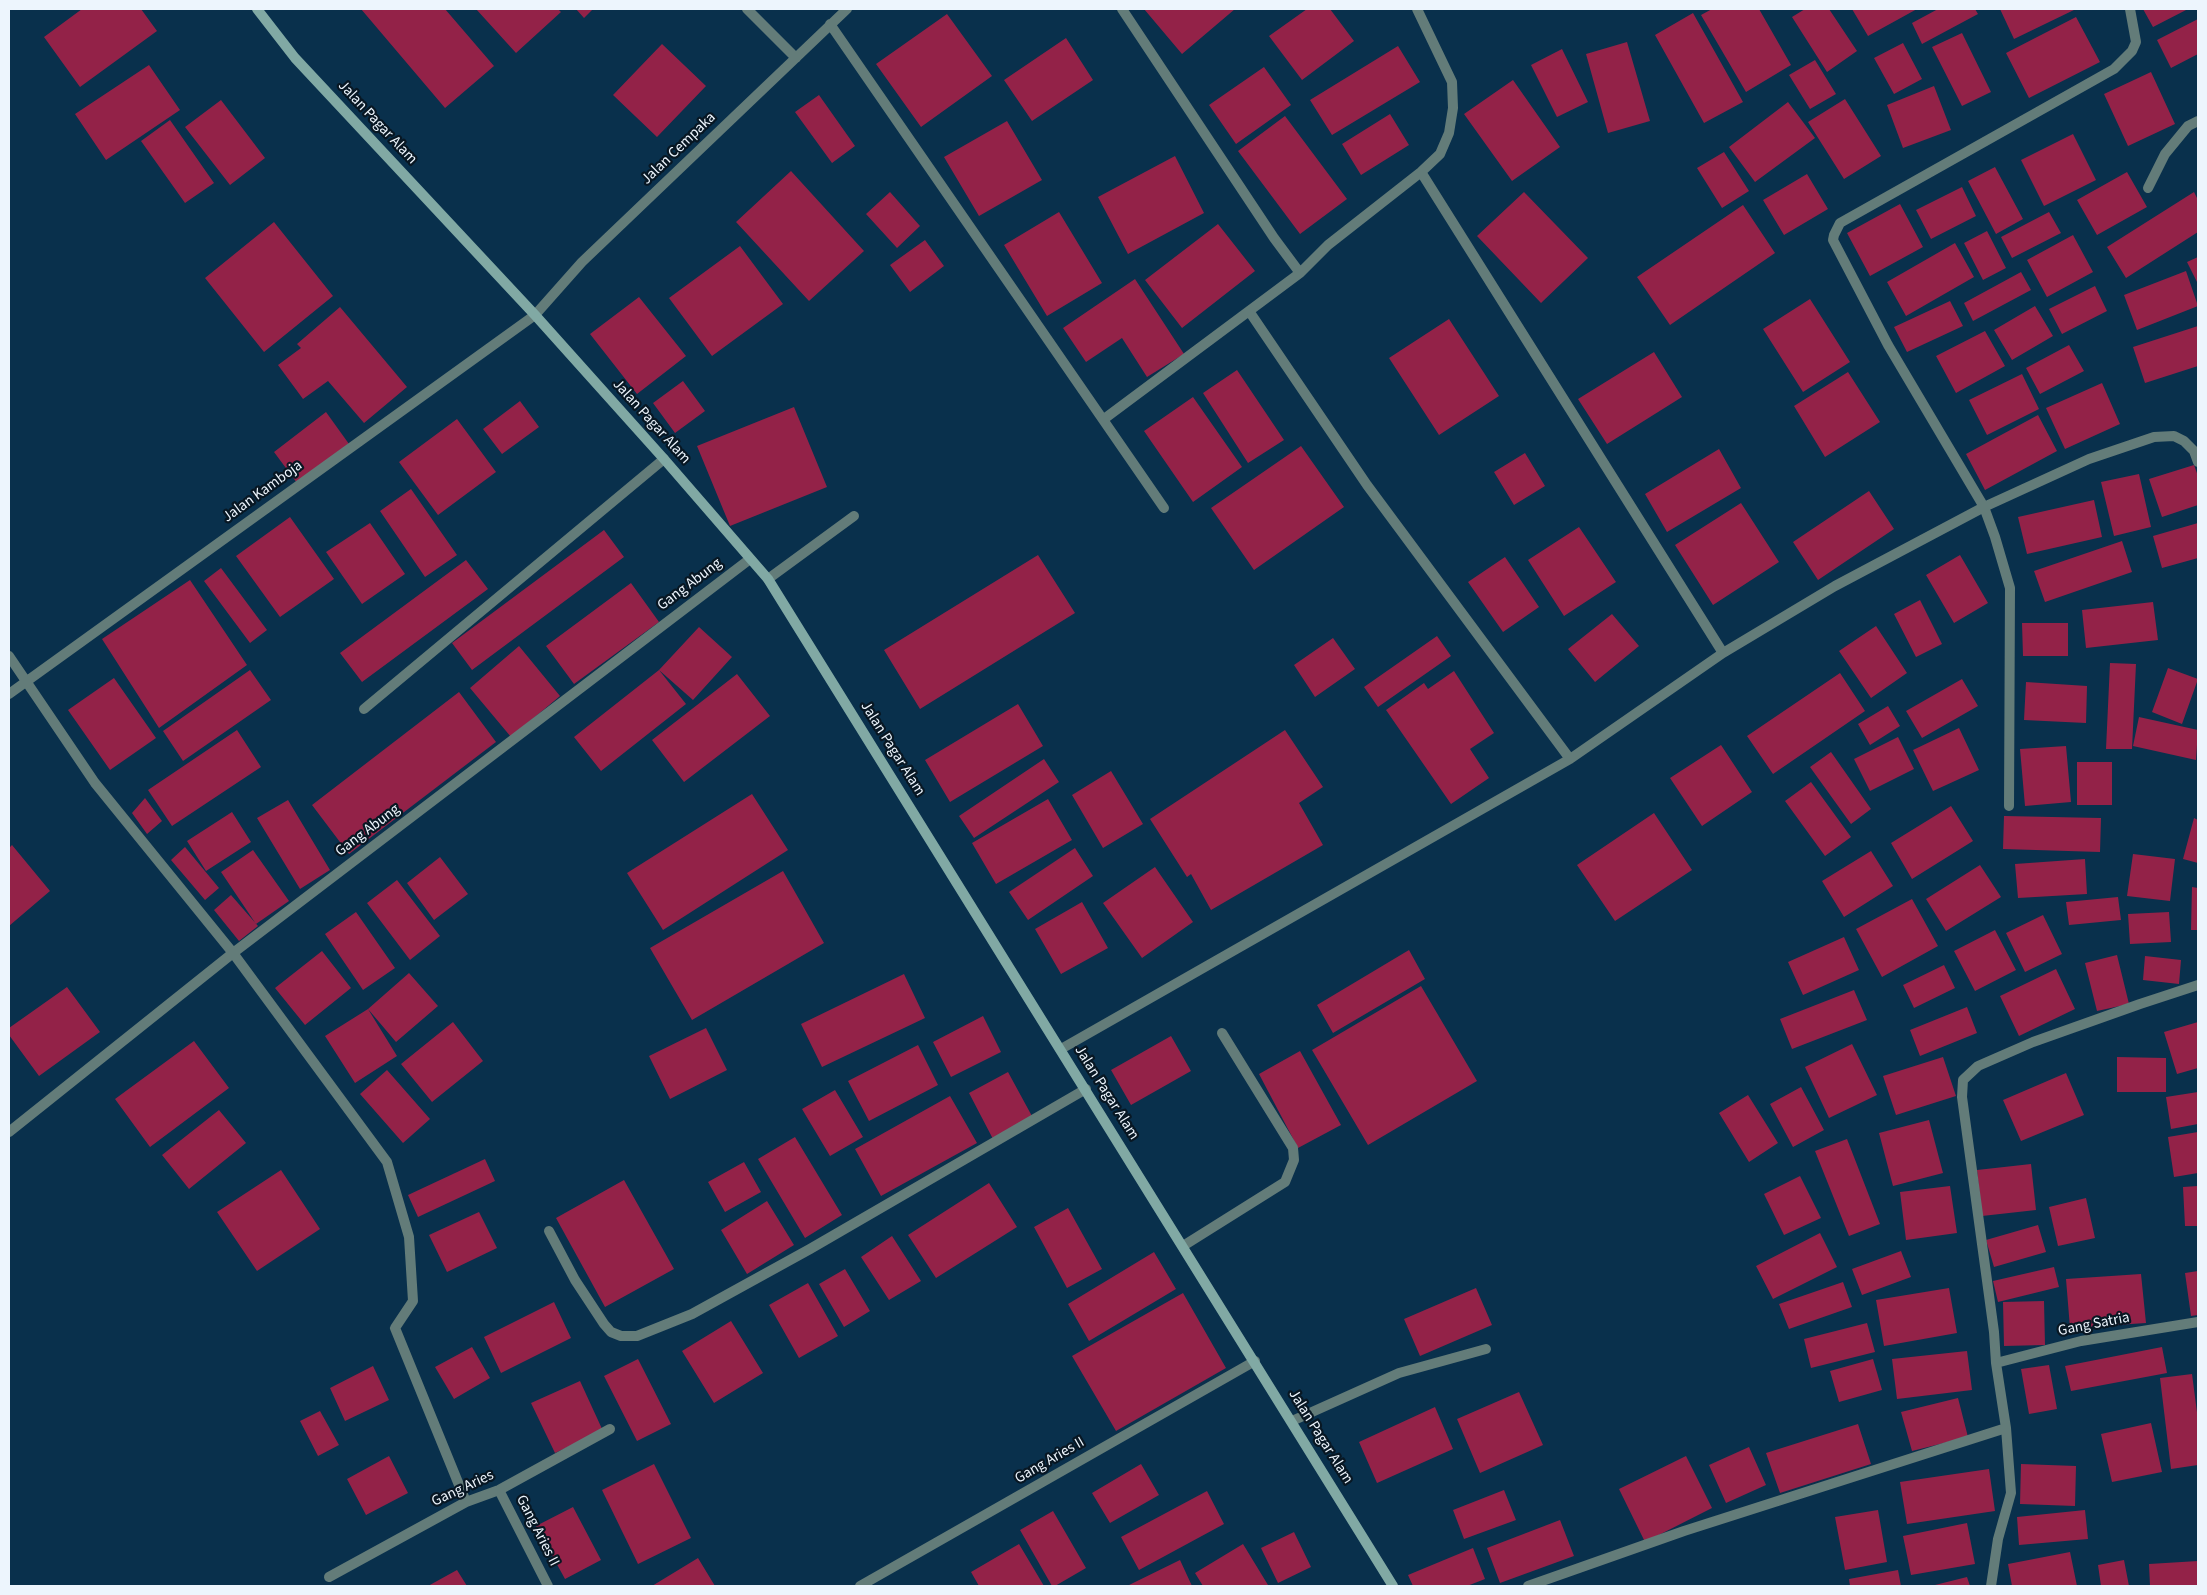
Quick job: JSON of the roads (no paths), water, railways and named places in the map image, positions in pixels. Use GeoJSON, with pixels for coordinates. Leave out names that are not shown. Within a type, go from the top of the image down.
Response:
{"type":"FeatureCollection","features":[{"type":"Feature","properties":{"kind":"street","name":"Jalan Pagar Alam"},"geometry":{"type":"LineString","coordinates":[[258,9],[295,58],[535,315],[768,579],[1393,1586]]}},
{"type":"Feature","properties":{"kind":"street"},"geometry":{"type":"LineString","coordinates":[[747,9],[796,58]]}},
{"type":"Feature","properties":{"kind":"street","name":"Jalan Cempaka"},"geometry":{"type":"LineString","coordinates":[[535,315],[582,262],[847,9]]}},
{"type":"Feature","properties":{"kind":"street"},"geometry":{"type":"LineString","coordinates":[[1122,9],[1274,238],[1300,273]]}},
{"type":"Feature","properties":{"kind":"street"},"geometry":{"type":"LineString","coordinates":[[1104,419],[1300,273],[1328,245],[1421,172],[1440,154],[1448,133],[1453,108],[1452,82],[1417,9]]}},
{"type":"Feature","properties":{"kind":"street"},"geometry":{"type":"LineString","coordinates":[[2009,806],[2010,588],[1995,537],[1984,507],[1888,345],[1833,240],[1840,223],[2114,69],[2132,51],[2136,42],[2130,9]]}},
{"type":"Feature","properties":{"kind":"street"},"geometry":{"type":"LineString","coordinates":[[830,24],[1164,508]]}},
{"type":"Feature","properties":{"kind":"street"},"geometry":{"type":"LineString","coordinates":[[2148,188],[2165,154],[2188,126],[2198,121]]}},
{"type":"Feature","properties":{"kind":"street"},"geometry":{"type":"LineString","coordinates":[[1421,172],[1723,654]]}},
{"type":"Feature","properties":{"kind":"street"},"geometry":{"type":"LineString","coordinates":[[1249,311],[1367,485],[1570,759]]}},
{"type":"Feature","properties":{"kind":"street","name":"Jalan Kamboja"},"geometry":{"type":"LineString","coordinates":[[9,694],[535,315]]}},
{"type":"Feature","properties":{"kind":"street"},"geometry":{"type":"LineString","coordinates":[[1061,1049],[1570,759],[1723,654],[1835,586],[1984,507],[2090,459],[2154,437],[2174,436],[2184,441],[2194,452],[2198,462]]}},
{"type":"Feature","properties":{"kind":"street"},"geometry":{"type":"LineString","coordinates":[[364,709],[664,459]]}},
{"type":"Feature","properties":{"kind":"street"},"geometry":{"type":"LineString","coordinates":[[768,579],[854,516]]}},
{"type":"Feature","properties":{"kind":"street","name":"Gang Abung"},"geometry":{"type":"LineString","coordinates":[[9,1132],[234,953],[750,558]]}},
{"type":"Feature","properties":{"kind":"street"},"geometry":{"type":"LineString","coordinates":[[9,656],[95,783],[234,953],[387,1162],[409,1237],[413,1301],[396,1328],[466,1502]]}},
{"type":"Feature","properties":{"kind":"street"},"geometry":{"type":"LineString","coordinates":[[1990,1586],[1998,1538],[2011,1493],[2006,1428],[1962,1098],[1963,1080],[1978,1066],[2033,1042],[2198,985]]}},
{"type":"Feature","properties":{"kind":"street"},"geometry":{"type":"LineString","coordinates":[[1183,1246],[1285,1182],[1294,1160],[1293,1148],[1222,1032]]}},
{"type":"Feature","properties":{"kind":"street"},"geometry":{"type":"LineString","coordinates":[[549,1232],[575,1280],[604,1324],[611,1332],[621,1336],[637,1336],[692,1314],[810,1249],[1086,1089]]}},
{"type":"Feature","properties":{"kind":"street","name":"Gang Satria"},"geometry":{"type":"LineString","coordinates":[[1996,1362],[2081,1341],[2198,1322]]}},
{"type":"Feature","properties":{"kind":"street"},"geometry":{"type":"LineString","coordinates":[[1292,1421],[1398,1373],[1486,1349]]}},
{"type":"Feature","properties":{"kind":"street","name":"Gang Aries II"},"geometry":{"type":"LineString","coordinates":[[860,1586],[1255,1361]]}},
{"type":"Feature","properties":{"kind":"street"},"geometry":{"type":"LineString","coordinates":[[1528,1586],[1684,1531],[2006,1428]]}},
{"type":"Feature","properties":{"kind":"street","name":"Gang Aries"},"geometry":{"type":"LineString","coordinates":[[329,1577],[466,1502],[498,1490],[610,1429]]}},
{"type":"Feature","properties":{"kind":"street","name":"Gang Aries II"},"geometry":{"type":"LineString","coordinates":[[498,1490],[548,1586]]}}]}
